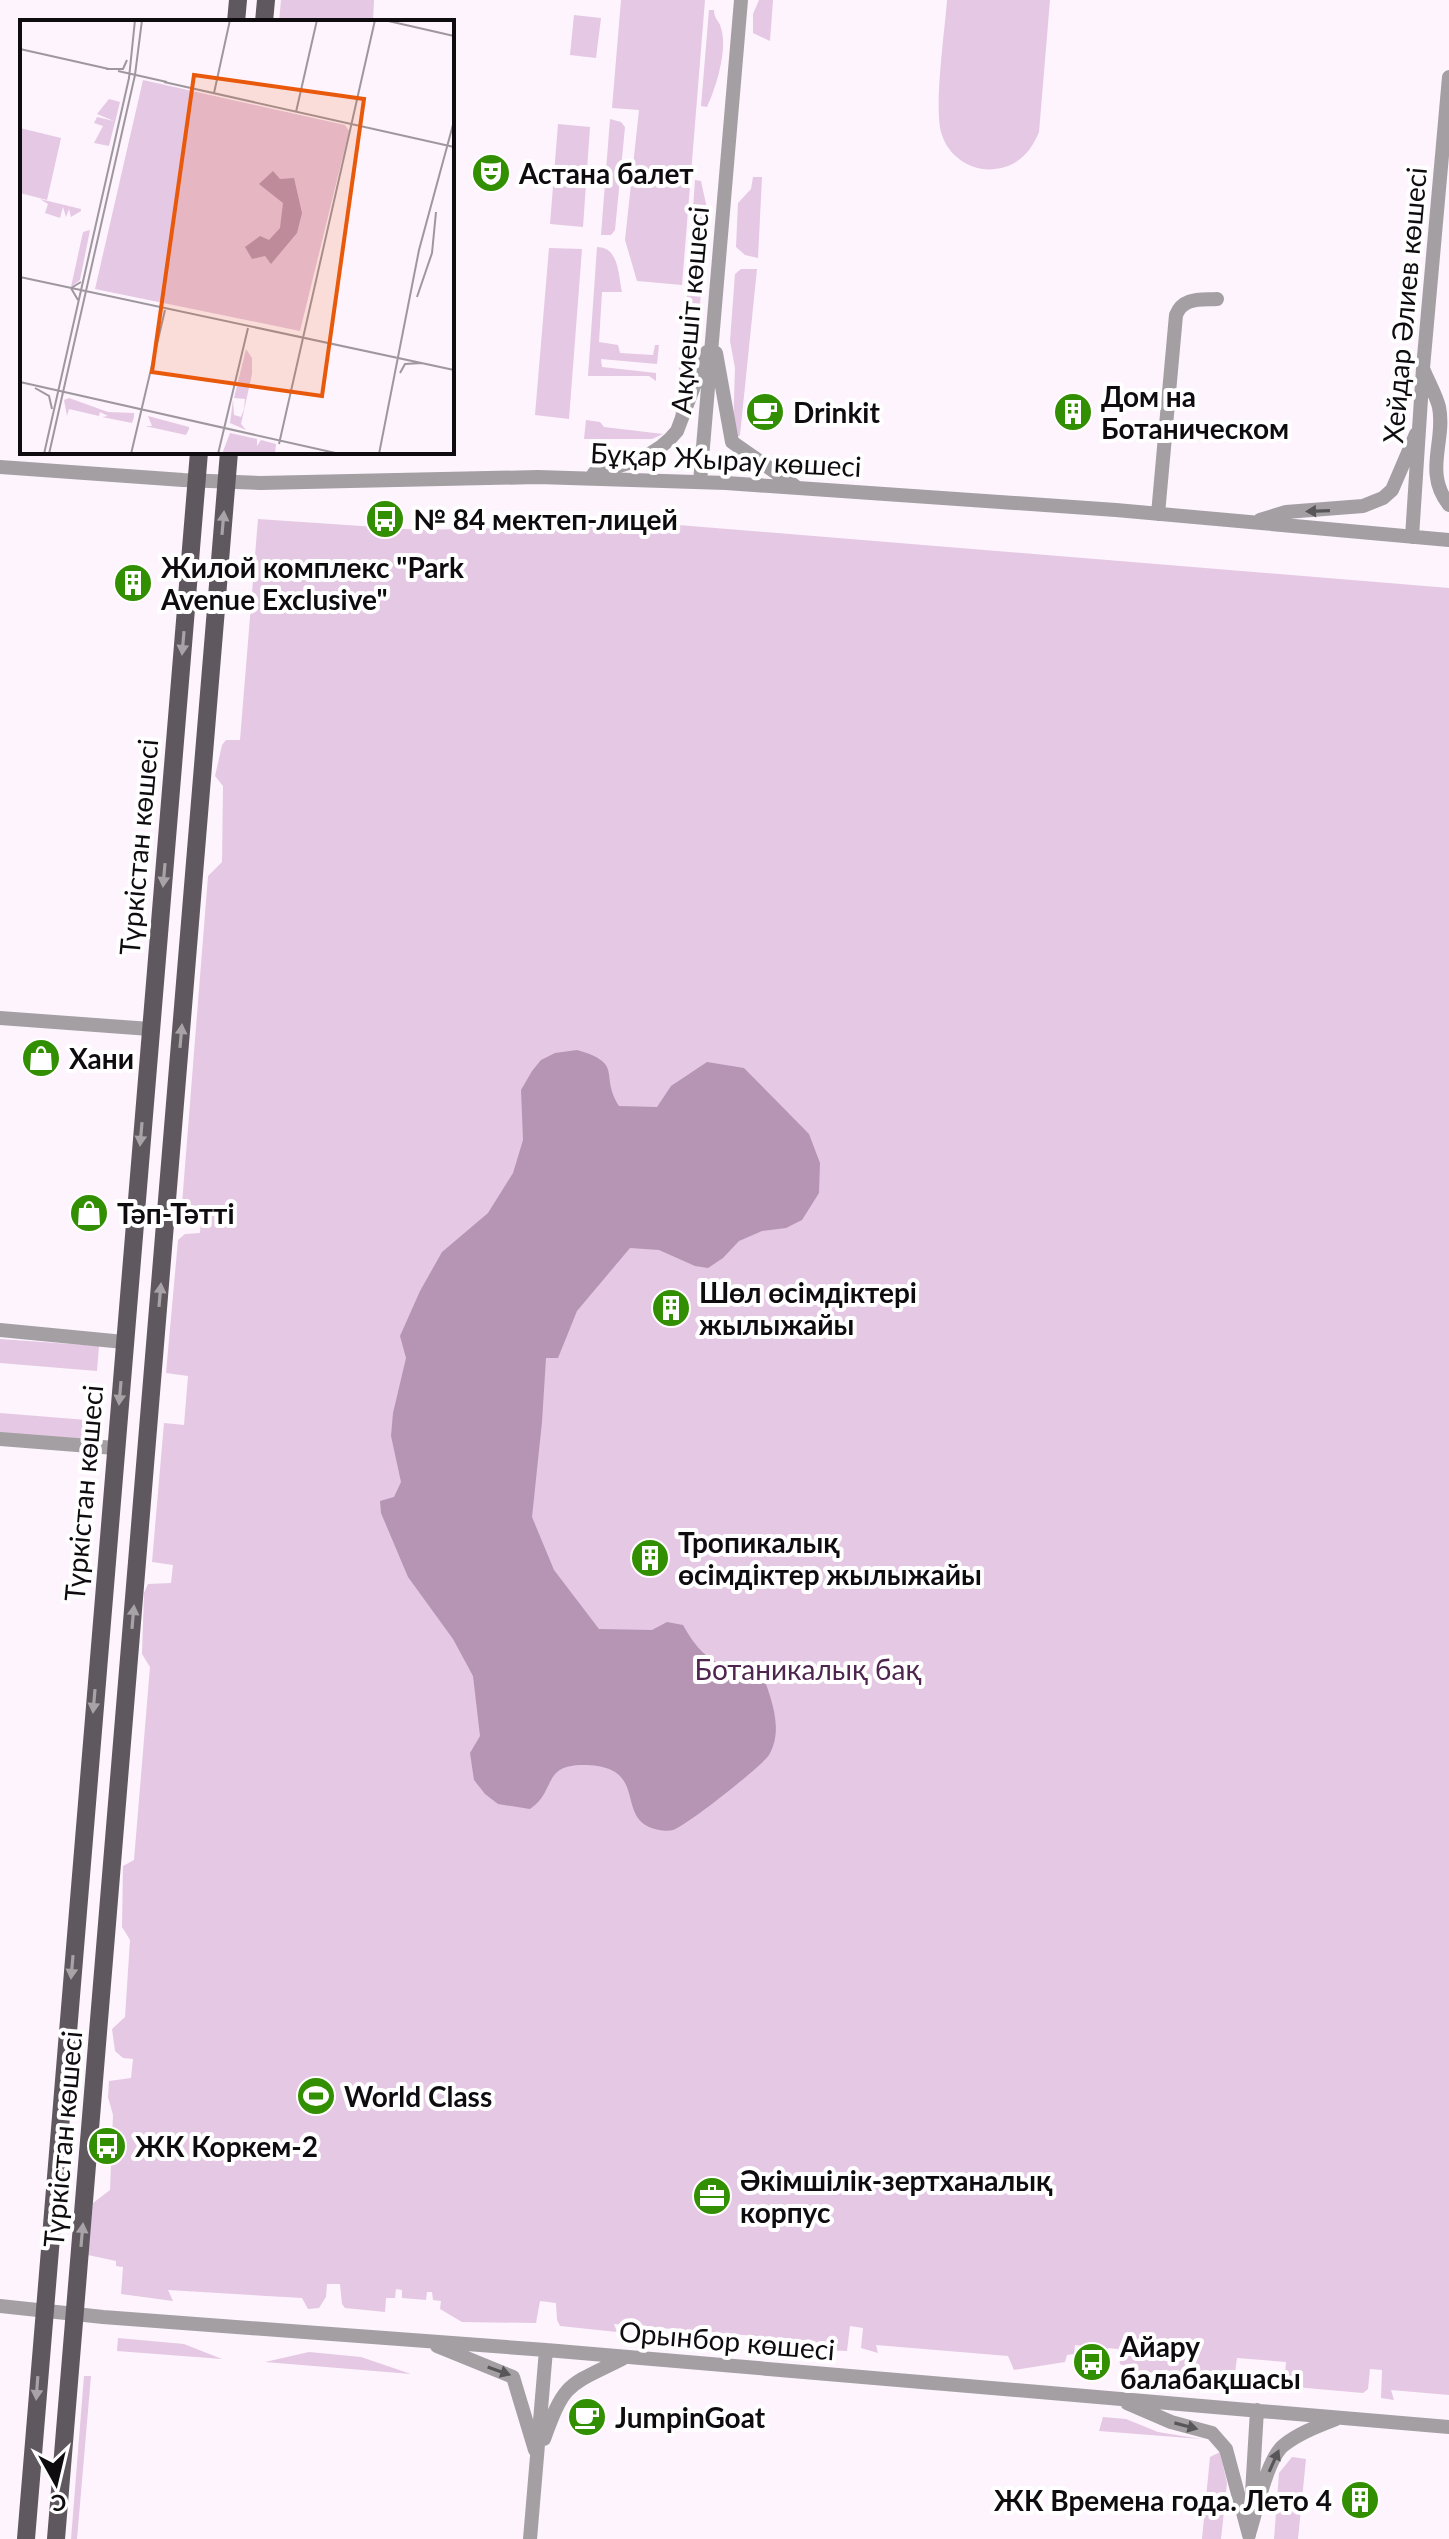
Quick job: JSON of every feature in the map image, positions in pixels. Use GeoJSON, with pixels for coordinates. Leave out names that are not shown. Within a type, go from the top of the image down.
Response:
{"type":"FeatureCollection","features":[{"type":"Feature","properties":{"kind":"main road"},"geometry":{"type":"LineString","coordinates":[[236,20],[238,0]]}},
{"type":"Feature","properties":{"kind":"main road","name":"Түркістан көшесі"},"geometry":{"type":"LineString","coordinates":[[26,2539],[199,454]]}},
{"type":"Feature","properties":{"kind":"main road","name":"Түркістан көшесі"},"geometry":{"type":"LineString","coordinates":[[56,2539],[229,454]]}},
{"type":"Feature","properties":{"kind":"main road"},"geometry":{"type":"LineString","coordinates":[[124,1342],[128,1360],[135,1368],[143,1369],[154,1357]]}},
{"type":"Feature","properties":{"kind":"main road"},"geometry":{"type":"LineString","coordinates":[[116,1440],[121,1426],[139,1425],[145,1433],[147,1448]]}},
{"type":"Feature","properties":{"kind":"main road"},"geometry":{"type":"LineString","coordinates":[[84,1823],[89,1835],[96,1839],[105,1838],[116,1823]]}},
{"type":"Feature","properties":{"kind":"main road"},"geometry":{"type":"LineString","coordinates":[[76,1917],[84,1903],[92,1898],[106,1904],[108,1914]]}},
{"type":"Feature","properties":{"kind":"street","name":"Ақмешіт көшесі"},"geometry":{"type":"LineString","coordinates":[[700,482],[741,0]]}},
{"type":"Feature","properties":{"kind":"street","name":"Хейдар Әлиев көшесі"},"geometry":{"type":"LineString","coordinates":[[1412,537],[1423,368],[1449,77]]}},
{"type":"Feature","properties":{"kind":"street"},"geometry":{"type":"LineString","coordinates":[[1158,514],[1176,315],[1179,307],[1189,300],[1217,299]]}},
{"type":"Feature","properties":{"kind":"street"},"geometry":{"type":"LineString","coordinates":[[575,478],[629,464],[671,438],[677,431],[713,337]]}},
{"type":"Feature","properties":{"kind":"street"},"geometry":{"type":"LineString","coordinates":[[713,337],[732,442],[795,486]]}},
{"type":"Feature","properties":{"kind":"street"},"geometry":{"type":"LineString","coordinates":[[1423,368],[1439,408],[1435,474],[1440,491],[1449,505]]}},
{"type":"Feature","properties":{"kind":"street"},"geometry":{"type":"LineString","coordinates":[[1252,522],[1286,512],[1343,510],[1383,498],[1392,490],[1419,426]]}},
{"type":"Feature","properties":{"kind":"street","name":"Бұқар Жырау көшесі"},"geometry":{"type":"LineString","coordinates":[[0,467],[196,481],[575,478],[795,486],[1449,540]]}},
{"type":"Feature","properties":{"kind":"street"},"geometry":{"type":"LineString","coordinates":[[0,1018],[150,1029]]}},
{"type":"Feature","properties":{"kind":"street"},"geometry":{"type":"LineString","coordinates":[[0,1330],[124,1342]]}},
{"type":"Feature","properties":{"kind":"street"},"geometry":{"type":"LineString","coordinates":[[0,1439],[116,1440]]}},
{"type":"Feature","properties":{"kind":"street","name":"Орынбор көшесі"},"geometry":{"type":"LineString","coordinates":[[0,2306],[1449,2427]]}},
{"type":"Feature","properties":{"kind":"street"},"geometry":{"type":"LineString","coordinates":[[427,2342],[513,2377],[537,2459]]}},
{"type":"Feature","properties":{"kind":"street"},"geometry":{"type":"LineString","coordinates":[[530,2539],[546,2350]]}},
{"type":"Feature","properties":{"kind":"street"},"geometry":{"type":"LineString","coordinates":[[537,2459],[558,2400],[566,2389],[625,2358]]}},
{"type":"Feature","properties":{"kind":"street"},"geometry":{"type":"LineString","coordinates":[[1114,2398],[1171,2422],[1212,2433],[1226,2449],[1248,2537]]}},
{"type":"Feature","properties":{"kind":"street"},"geometry":{"type":"LineString","coordinates":[[1248,2537],[1257,2410]]}},
{"type":"Feature","properties":{"kind":"street"},"geometry":{"type":"LineString","coordinates":[[1248,2537],[1271,2467],[1281,2447],[1339,2418]]}},
{"type":"Feature","properties":{"kind":"green space"},"geometry":{"type":"Polygon","coordinates":[[[281,0],[374,0],[373,20],[279,20],[281,0]]]}},
{"type":"Feature","properties":{"kind":"green space"},"geometry":{"type":"Polygon","coordinates":[[[621,0],[705,0],[682,285],[637,281],[625,240],[639,110],[612,108],[621,0]]]}},
{"type":"Feature","properties":{"kind":"green space"},"geometry":{"type":"Polygon","coordinates":[[[759,0],[773,0],[770,41],[753,33],[753,14],[759,0]]]}},
{"type":"Feature","properties":{"kind":"green space"},"geometry":{"type":"Polygon","coordinates":[[[947,0],[1050,0],[1039,132],[1027,152],[1003,168],[978,168],[962,161],[950,150],[942,135],[939,90],[947,0]]]}},
{"type":"Feature","properties":{"kind":"green space"},"geometry":{"type":"Polygon","coordinates":[[[709,10],[714,10],[720,25],[723,47],[717,79],[707,107],[701,106],[709,10]]]}},
{"type":"Feature","properties":{"kind":"green space"},"geometry":{"type":"Polygon","coordinates":[[[574,15],[601,18],[596,58],[570,55],[574,15]]]}},
{"type":"Feature","properties":{"kind":"green space"},"geometry":{"type":"Polygon","coordinates":[[[610,119],[621,122],[625,127],[615,230],[611,235],[601,235],[610,119]]]}},
{"type":"Feature","properties":{"kind":"green space"},"geometry":{"type":"Polygon","coordinates":[[[558,124],[590,127],[583,227],[550,224],[558,124]]]}},
{"type":"Feature","properties":{"kind":"green space"},"geometry":{"type":"Polygon","coordinates":[[[753,177],[762,177],[758,258],[745,255],[736,247],[738,203],[751,189],[753,177]]]}},
{"type":"Feature","properties":{"kind":"green space"},"geometry":{"type":"Polygon","coordinates":[[[695,180],[701,181],[708,213],[700,304],[699,308],[686,308],[695,180]]]}},
{"type":"Feature","properties":{"kind":"green space"},"geometry":{"type":"Polygon","coordinates":[[[597,247],[614,256],[622,292],[602,292],[599,342],[618,345],[620,353],[653,355],[655,345],[659,345],[657,364],[601,359],[602,367],[656,373],[656,381],[649,376],[588,376],[597,247]]]}},
{"type":"Feature","properties":{"kind":"green space"},"geometry":{"type":"Polygon","coordinates":[[[549,248],[582,249],[569,419],[535,415],[549,248]]]}},
{"type":"Feature","properties":{"kind":"green space"},"geometry":{"type":"Polygon","coordinates":[[[741,269],[757,269],[740,435],[736,438],[733,430],[735,368],[730,341],[735,274],[741,269]]]}},
{"type":"Feature","properties":{"kind":"green space"},"geometry":{"type":"Polygon","coordinates":[[[683,320],[696,322],[698,327],[684,366],[680,408],[674,429],[683,320]]]}},
{"type":"Feature","properties":{"kind":"green space"},"geometry":{"type":"Polygon","coordinates":[[[586,420],[600,422],[604,427],[663,434],[652,439],[584,439],[586,420]]]}},
{"type":"Feature","properties":{"kind":"green space","name":"Ботаникалық бақ"},"geometry":{"type":"Polygon","coordinates":[[[258,519],[420,530],[666,524],[1449,588],[1449,2395],[1391,2390],[1394,2400],[1381,2398],[1382,2370],[1370,2369],[1368,2389],[1363,2393],[1284,2386],[1286,2362],[1237,2358],[1234,2380],[1135,2371],[1120,2364],[1118,2349],[1108,2348],[1107,2358],[1082,2356],[1083,2346],[1075,2345],[1074,2354],[1067,2355],[1065,2362],[1014,2370],[1008,2356],[876,2345],[878,2353],[861,2348],[863,2328],[850,2326],[847,2351],[821,2350],[815,2341],[614,2324],[617,2332],[560,2326],[556,2303],[540,2301],[536,2323],[462,2322],[440,2309],[441,2301],[433,2300],[432,2292],[427,2292],[426,2300],[402,2298],[402,2290],[396,2289],[395,2298],[386,2298],[385,2312],[345,2308],[340,2284],[327,2284],[326,2297],[319,2308],[308,2309],[302,2298],[168,2290],[173,2301],[121,2294],[123,2267],[116,2266],[116,2261],[88,2255],[93,2203],[110,2190],[113,2115],[108,2097],[109,2081],[131,2078],[133,2059],[123,2058],[115,2051],[112,2029],[125,2017],[130,1940],[122,1927],[123,1866],[134,1860],[150,1667],[142,1654],[144,1593],[148,1584],[171,1583],[173,1565],[152,1562],[164,1423],[184,1425],[188,1376],[166,1373],[178,1240],[185,1234],[200,1233],[201,1218],[189,1215],[182,1204],[208,876],[222,862],[223,786],[215,776],[222,745],[226,740],[240,740],[258,519]]]}},
{"type":"Feature","properties":{"kind":"green space"},"geometry":{"type":"Polygon","coordinates":[[[0,1339],[99,1346],[97,1371],[0,1363],[0,1339]]]}},
{"type":"Feature","properties":{"kind":"green space"},"geometry":{"type":"Polygon","coordinates":[[[0,1413],[99,1421],[97,1445],[0,1434],[0,1413]]]}},
{"type":"Feature","properties":{"kind":"green space"},"geometry":{"type":"Polygon","coordinates":[[[118,2338],[184,2344],[222,2359],[117,2351],[118,2338]]]}},
{"type":"Feature","properties":{"kind":"green space"},"geometry":{"type":"Polygon","coordinates":[[[309,2352],[361,2357],[411,2374],[265,2362],[309,2352]]]}},
{"type":"Feature","properties":{"kind":"green space"},"geometry":{"type":"Polygon","coordinates":[[[84,2376],[91,2376],[77,2539],[71,2539],[84,2376]]]}},
{"type":"Feature","properties":{"kind":"green space"},"geometry":{"type":"Polygon","coordinates":[[[1103,2417],[1126,2419],[1158,2432],[1201,2439],[1099,2431],[1103,2417]]]}},
{"type":"Feature","properties":{"kind":"green space"},"geometry":{"type":"Polygon","coordinates":[[[1220,2452],[1227,2483],[1221,2539],[1202,2539],[1210,2457],[1220,2452]]]}},
{"type":"Feature","properties":{"kind":"green space"},"geometry":{"type":"Polygon","coordinates":[[[1292,2457],[1306,2459],[1298,2539],[1274,2539],[1279,2473],[1292,2457]]]}},
{"type":"Feature","properties":{"kind":"shaded area"},"geometry":{"type":"Polygon","coordinates":[[[577,1050],[592,1055],[606,1065],[619,1106],[657,1107],[671,1086],[707,1062],[744,1068],[809,1134],[820,1163],[819,1193],[802,1220],[786,1228],[762,1231],[739,1241],[708,1268],[695,1266],[659,1250],[630,1248],[577,1311],[558,1358],[546,1358],[532,1517],[554,1570],[599,1629],[652,1630],[667,1622],[683,1625],[692,1640],[710,1658],[766,1684],[772,1702],[776,1729],[769,1755],[723,1796],[671,1831],[649,1827],[640,1820],[624,1782],[605,1768],[587,1765],[562,1768],[530,1809],[498,1804],[485,1794],[474,1780],[470,1753],[480,1736],[473,1676],[453,1639],[408,1577],[381,1513],[380,1501],[394,1497],[401,1482],[391,1436],[406,1358],[400,1336],[442,1252],[488,1213],[513,1173],[523,1140],[521,1090],[532,1071],[541,1060],[555,1053],[577,1050]]]}},
{"type":"Feature","properties":{"kind":"place","name":"Астана балет"},"geometry":{"type":"Point","coordinates":[491,173]}},
{"type":"Feature","properties":{"kind":"place","name":"Drinkit"},"geometry":{"type":"Point","coordinates":[765,412]}},
{"type":"Feature","properties":{"kind":"place","name":"Дом на Ботаническом"},"geometry":{"type":"Point","coordinates":[1073,412]}},
{"type":"Feature","properties":{"kind":"place","name":"№ 84 мектеп-лицей"},"geometry":{"type":"Point","coordinates":[385,519]}},
{"type":"Feature","properties":{"kind":"place","name":"Жилой комплекс \"Park Avenue Exclusive\""},"geometry":{"type":"Point","coordinates":[133,583]}},
{"type":"Feature","properties":{"kind":"place","name":"Хани"},"geometry":{"type":"Point","coordinates":[41,1058]}},
{"type":"Feature","properties":{"kind":"place","name":"Тәп-Тәтті"},"geometry":{"type":"Point","coordinates":[89,1213]}},
{"type":"Feature","properties":{"kind":"place","name":"Шөл өсімдіктері жылыжайы"},"geometry":{"type":"Point","coordinates":[671,1308]}},
{"type":"Feature","properties":{"kind":"place","name":"Тропикалық өсімдіктер жылыжайы"},"geometry":{"type":"Point","coordinates":[650,1558]}},
{"type":"Feature","properties":{"kind":"place","name":"World Class"},"geometry":{"type":"Point","coordinates":[316,2096]}},
{"type":"Feature","properties":{"kind":"place","name":"ЖК Коркем-2"},"geometry":{"type":"Point","coordinates":[107,2146]}},
{"type":"Feature","properties":{"kind":"place","name":"Әкімшілік-зертханалық корпус"},"geometry":{"type":"Point","coordinates":[712,2196]}},
{"type":"Feature","properties":{"kind":"place","name":"Айару балабақшасы"},"geometry":{"type":"Point","coordinates":[1092,2362]}},
{"type":"Feature","properties":{"kind":"place","name":"JumpinGoat"},"geometry":{"type":"Point","coordinates":[587,2417]}},
{"type":"Feature","properties":{"kind":"place","name":"ЖК Времена года. Лето 4"},"geometry":{"type":"Point","coordinates":[1360,2500]}}]}
